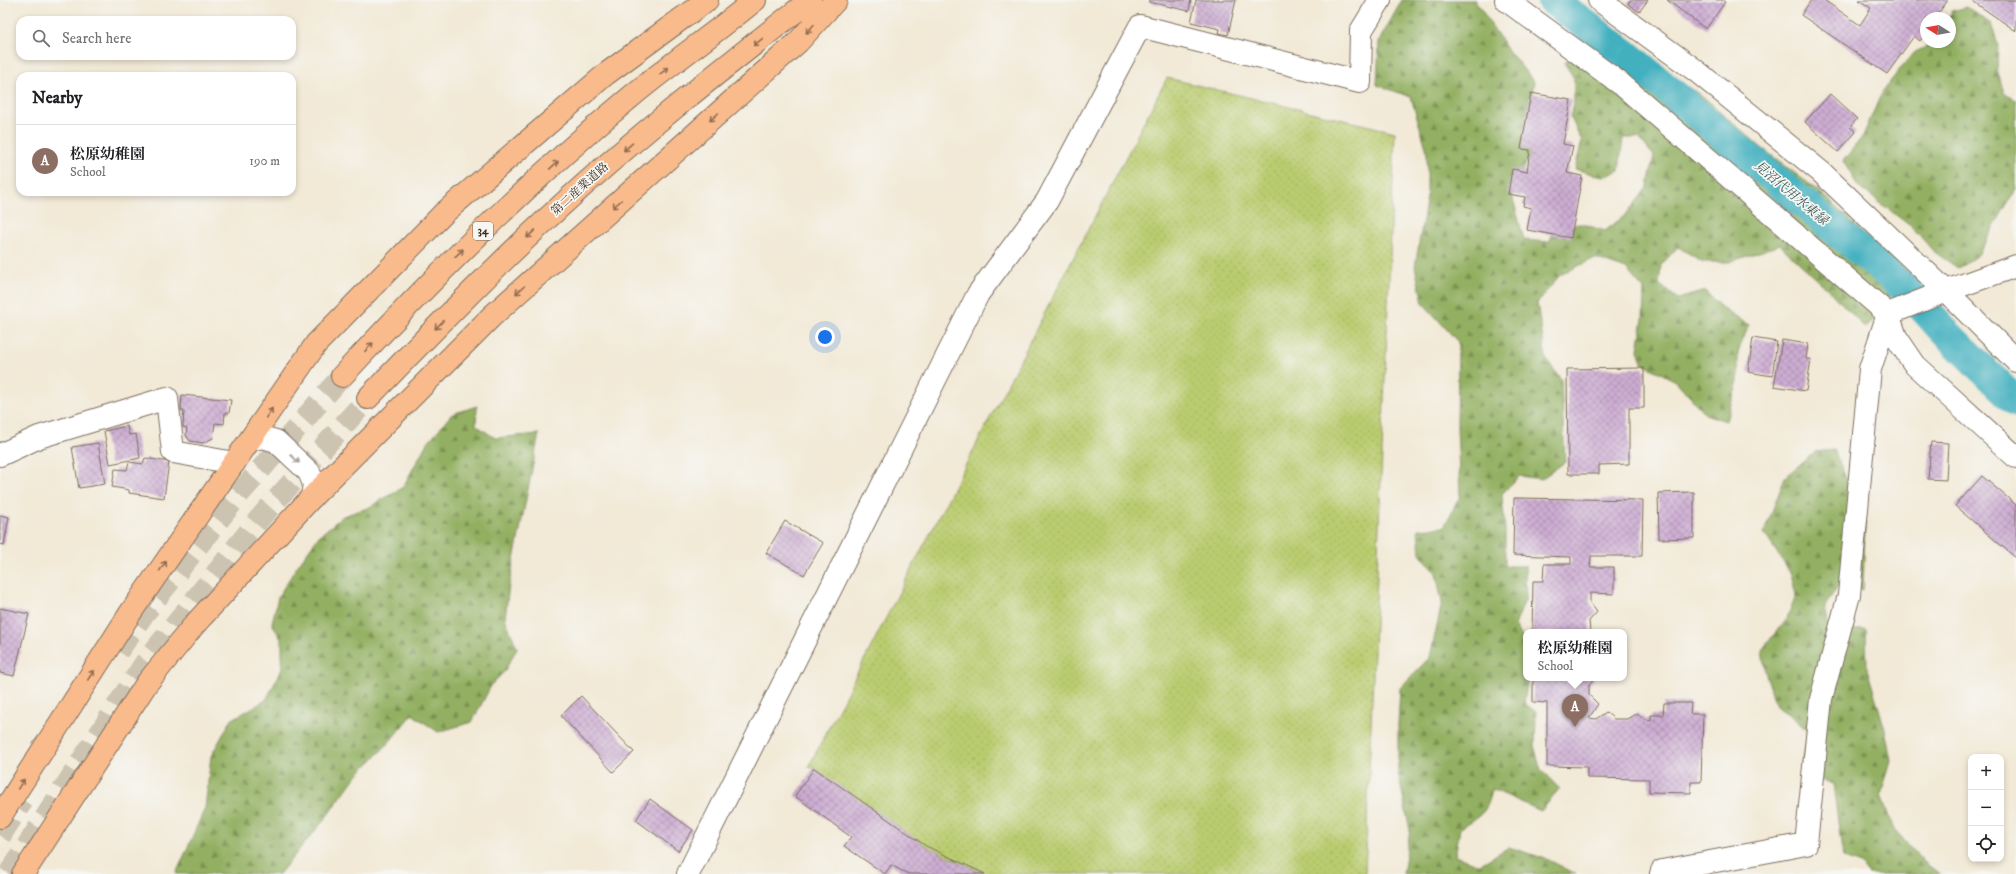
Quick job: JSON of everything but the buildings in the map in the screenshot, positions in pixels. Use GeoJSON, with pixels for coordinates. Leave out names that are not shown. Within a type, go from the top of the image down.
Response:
{"type":"FeatureCollection","features":[{"type":"Feature","properties":{"kind":"main road"},"geometry":{"type":"LineString","coordinates":[[0,817],[131,612],[316,344],[444,213],[606,74],[707,0]]}},
{"type":"Feature","properties":{"kind":"main road","name":"34"},"geometry":{"type":"LineString","coordinates":[[342,376],[452,260],[562,157],[633,95],[755,0]]}},
{"type":"Feature","properties":{"kind":"main road","name":"第二産業道路"},"geometry":{"type":"LineString","coordinates":[[368,398],[480,282],[584,184],[657,121],[810,0]]}},
{"type":"Feature","properties":{"kind":"main road"},"geometry":{"type":"LineString","coordinates":[[23,874],[159,668],[195,624],[312,497],[492,316],[798,42],[836,0]]}},
{"type":"Feature","properties":{"kind":"street"},"geometry":{"type":"LineString","coordinates":[[688,874],[978,294],[1047,201],[1140,26],[1360,82],[1361,31],[1380,0]]}},
{"type":"Feature","properties":{"kind":"street"},"geometry":{"type":"LineString","coordinates":[[1506,0],[1621,84],[1897,311]]}},
{"type":"Feature","properties":{"kind":"street"},"geometry":{"type":"LineString","coordinates":[[1599,0],[1695,70],[1821,172],[1939,294],[2016,361]]}},
{"type":"Feature","properties":{"kind":"street"},"geometry":{"type":"LineString","coordinates":[[1661,874],[1662,871],[1806,844],[1821,699],[1849,595],[1870,369],[1897,311],[2016,266]]}},
{"type":"Feature","properties":{"kind":"street"},"geometry":{"type":"LineString","coordinates":[[1897,311],[1896,337],[1916,365],[2016,457]]}},
{"type":"Feature","properties":{"kind":"street"},"geometry":{"type":"LineString","coordinates":[[0,455],[39,437],[167,398],[173,452],[234,463]]}},
{"type":"Feature","properties":{"kind":"street"},"geometry":{"type":"LineString","coordinates":[[250,440],[262,437],[276,441],[309,472],[314,484],[312,497]]}},
{"type":"Feature","properties":{"kind":"green space"},"geometry":{"type":"Polygon","coordinates":[[[1402,0],[1475,0],[1507,49],[1534,82],[1529,110],[1535,148],[1511,191],[1524,240],[1549,242],[1557,225],[1583,224],[1605,231],[1628,213],[1648,186],[1654,156],[1639,138],[1623,138],[1619,171],[1602,177],[1575,169],[1582,141],[1570,116],[1574,104],[1574,78],[1564,63],[1589,42],[1663,74],[1700,94],[1762,148],[1831,201],[1893,263],[1889,305],[1865,328],[1834,295],[1780,245],[1729,262],[1703,262],[1678,247],[1661,265],[1659,284],[1678,299],[1705,291],[1724,310],[1749,325],[1738,352],[1738,381],[1726,421],[1705,414],[1676,381],[1643,364],[1638,350],[1643,319],[1644,290],[1626,269],[1595,258],[1560,275],[1537,303],[1546,359],[1561,379],[1565,462],[1541,479],[1519,476],[1502,494],[1505,530],[1505,566],[1525,566],[1526,598],[1515,625],[1523,638],[1523,681],[1528,681],[1524,703],[1536,712],[1535,749],[1541,770],[1560,789],[1541,811],[1492,789],[1488,804],[1482,813],[1460,828],[1455,856],[1479,865],[1509,847],[1549,860],[1576,874],[1403,874],[1410,830],[1398,773],[1400,688],[1430,657],[1442,603],[1436,573],[1420,553],[1418,529],[1444,527],[1460,496],[1457,428],[1458,342],[1423,303],[1415,267],[1427,196],[1427,151],[1411,97],[1377,85],[1379,41],[1402,0]]]}},
{"type":"Feature","properties":{"kind":"green space"},"geometry":{"type":"Polygon","coordinates":[[[1967,7],[1991,24],[1998,44],[1997,73],[2005,94],[2016,100],[2016,190],[1978,255],[1958,268],[1933,251],[1913,228],[1858,186],[1843,161],[1863,136],[1882,92],[1913,53],[1924,48],[1956,48],[1956,12],[1952,11],[1967,7]]]}},
{"type":"Feature","properties":{"kind":"green space"},"geometry":{"type":"Polygon","coordinates":[[[1167,78],[1395,132],[1365,874],[985,874],[926,846],[809,766],[1167,78]]]}},
{"type":"Feature","properties":{"kind":"green space"},"geometry":{"type":"Polygon","coordinates":[[[477,406],[476,425],[495,438],[539,434],[509,585],[505,618],[517,648],[504,672],[492,684],[472,722],[438,732],[412,714],[386,746],[356,776],[324,820],[279,874],[176,874],[205,808],[211,756],[231,720],[266,700],[282,669],[282,641],[272,623],[278,597],[296,568],[319,536],[343,516],[368,508],[403,487],[427,443],[452,414],[477,406]]]}},
{"type":"Feature","properties":{"kind":"green space"},"geometry":{"type":"Polygon","coordinates":[[[1834,450],[1865,523],[1863,590],[1837,587],[1825,607],[1829,629],[1866,630],[1867,669],[1885,729],[1891,760],[1881,795],[1893,828],[1925,863],[1940,874],[1868,874],[1861,864],[1843,858],[1833,784],[1801,773],[1808,731],[1791,716],[1776,706],[1765,671],[1762,650],[1787,618],[1796,595],[1791,574],[1764,533],[1785,477],[1815,452],[1834,450]]]}},
{"type":"Feature","properties":{"kind":"waterway","name":"見沼代用水東縁"},"geometry":{"type":"LineString","coordinates":[[1552,0],[1624,53],[1907,290],[1943,330],[2016,402]]}},
{"type":"Feature","properties":{"kind":"tunnel"},"geometry":{"type":"LineString","coordinates":[[118,651],[143,615],[235,499],[342,376]]}},
{"type":"Feature","properties":{"kind":"tunnel"},"geometry":{"type":"LineString","coordinates":[[9,874],[145,663],[260,518],[368,398]]}},
{"type":"Feature","properties":{"kind":"tunnel"},"geometry":{"type":"LineString","coordinates":[[0,836],[23,800]]}},
{"type":"Feature","properties":{"kind":"place","name":"松原幼稚園"},"geometry":{"type":"Point","coordinates":[1575,727]}}]}
